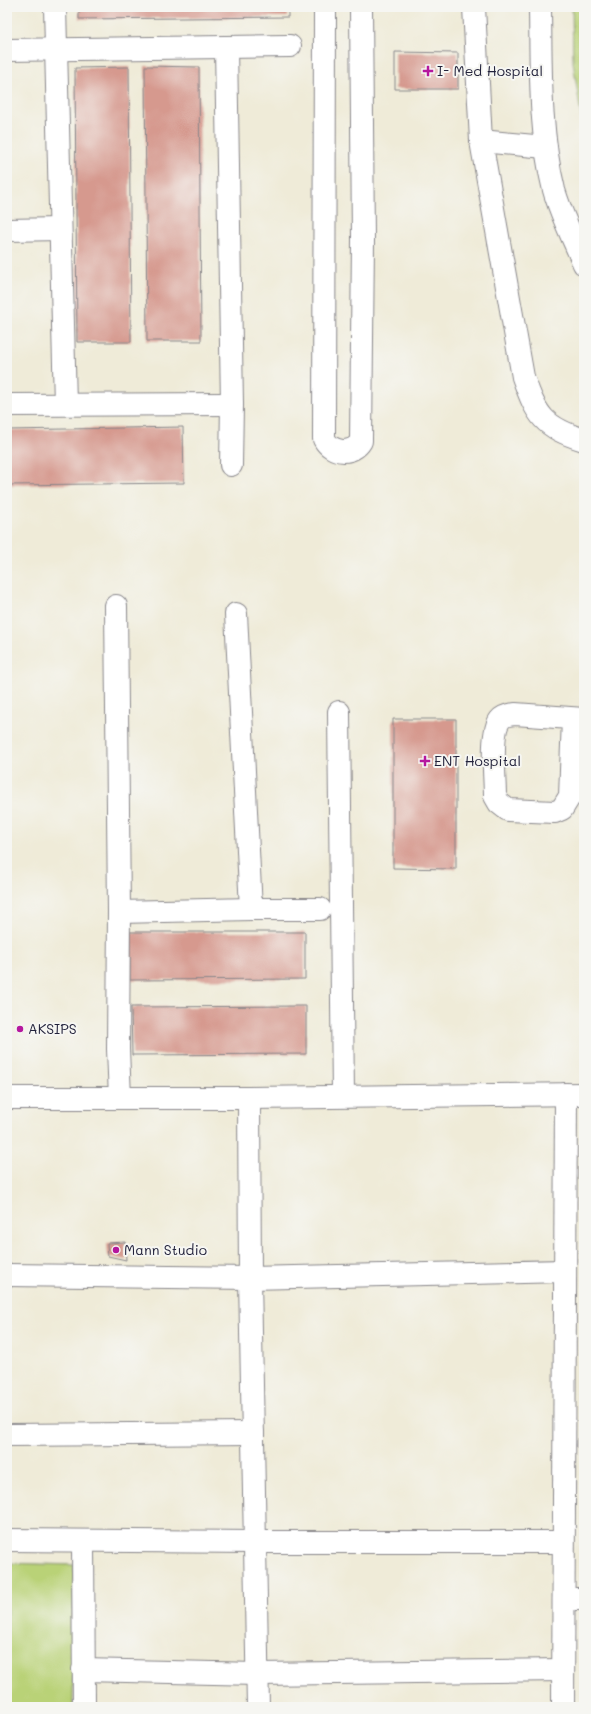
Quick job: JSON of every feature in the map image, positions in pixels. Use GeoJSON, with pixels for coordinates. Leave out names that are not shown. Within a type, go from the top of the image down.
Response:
{"type":"FeatureCollection","features":[{"type":"Feature","properties":{"kind":"street"},"geometry":{"type":"LineString","coordinates":[[55,7],[65,404]]}},
{"type":"Feature","properties":{"kind":"street"},"geometry":{"type":"LineString","coordinates":[[325,7],[324,440],[332,448],[342,451],[352,450],[361,441],[363,240],[361,7]]}},
{"type":"Feature","properties":{"kind":"street"},"geometry":{"type":"LineString","coordinates":[[474,7],[481,141],[522,377],[533,406],[551,426],[566,434],[584,440]]}},
{"type":"Feature","properties":{"kind":"street"},"geometry":{"type":"LineString","coordinates":[[540,7],[542,119],[545,147],[555,191],[584,264]]}},
{"type":"Feature","properties":{"kind":"street"},"geometry":{"type":"LineString","coordinates":[[7,50],[290,46]]}},
{"type":"Feature","properties":{"kind":"street"},"geometry":{"type":"LineString","coordinates":[[226,47],[232,404],[230,465]]}},
{"type":"Feature","properties":{"kind":"street"},"geometry":{"type":"LineString","coordinates":[[481,141],[545,147]]}},
{"type":"Feature","properties":{"kind":"street"},"geometry":{"type":"LineString","coordinates":[[7,230],[60,229]]}},
{"type":"Feature","properties":{"kind":"street"},"geometry":{"type":"LineString","coordinates":[[7,405],[232,404]]}},
{"type":"Feature","properties":{"kind":"street"},"geometry":{"type":"LineString","coordinates":[[116,606],[119,912],[118,1049],[120,1098]]}},
{"type":"Feature","properties":{"kind":"street"},"geometry":{"type":"LineString","coordinates":[[236,614],[251,909]]}},
{"type":"Feature","properties":{"kind":"street"},"geometry":{"type":"LineString","coordinates":[[339,712],[343,1096]]}},
{"type":"Feature","properties":{"kind":"street"},"geometry":{"type":"LineString","coordinates":[[515,714],[578,719],[570,796],[562,809],[555,812],[518,812],[508,810],[499,803],[495,796],[495,737],[500,720],[505,716],[515,714]]}},
{"type":"Feature","properties":{"kind":"street"},"geometry":{"type":"LineString","coordinates":[[119,912],[320,909]]}},
{"type":"Feature","properties":{"kind":"street"},"geometry":{"type":"LineString","coordinates":[[7,1098],[249,1098],[575,1094],[565,1271],[563,1542],[574,1599],[563,1670],[562,1707]]}},
{"type":"Feature","properties":{"kind":"street"},"geometry":{"type":"LineString","coordinates":[[249,1098],[250,1278],[258,1707]]}},
{"type":"Feature","properties":{"kind":"street"},"geometry":{"type":"LineString","coordinates":[[7,1275],[250,1278],[565,1271]]}},
{"type":"Feature","properties":{"kind":"street"},"geometry":{"type":"LineString","coordinates":[[7,1435],[253,1433]]}},
{"type":"Feature","properties":{"kind":"street"},"geometry":{"type":"LineString","coordinates":[[7,1540],[563,1542]]}},
{"type":"Feature","properties":{"kind":"street"},"geometry":{"type":"LineString","coordinates":[[82,1541],[84,1707]]}},
{"type":"Feature","properties":{"kind":"street"},"geometry":{"type":"LineString","coordinates":[[83,1670],[257,1674],[563,1670]]}},
{"type":"Feature","properties":{"kind":"green space"},"geometry":{"type":"Polygon","coordinates":[[[572,7],[584,7],[584,135],[573,62],[572,7]]]}},
{"type":"Feature","properties":{"kind":"green space"},"geometry":{"type":"Polygon","coordinates":[[[7,1563],[74,1565],[73,1707],[7,1707],[7,1563]]]}},
{"type":"Feature","properties":{"kind":"building"},"geometry":{"type":"Polygon","coordinates":[[[79,7],[288,7],[288,17],[79,19],[79,7]]]}},
{"type":"Feature","properties":{"kind":"building"},"geometry":{"type":"Polygon","coordinates":[[[395,52],[458,53],[458,89],[395,89],[395,52]]]}},
{"type":"Feature","properties":{"kind":"building"},"geometry":{"type":"Polygon","coordinates":[[[145,66],[199,67],[201,341],[147,341],[145,66]]]}},
{"type":"Feature","properties":{"kind":"building"},"geometry":{"type":"Polygon","coordinates":[[[129,67],[131,342],[77,342],[75,68],[129,67]]]}},
{"type":"Feature","properties":{"kind":"building"},"geometry":{"type":"Polygon","coordinates":[[[183,427],[184,483],[7,485],[7,430],[183,427]]]}},
{"type":"Feature","properties":{"kind":"building"},"geometry":{"type":"Polygon","coordinates":[[[393,719],[456,719],[456,869],[393,868],[393,719]]]}},
{"type":"Feature","properties":{"kind":"building"},"geometry":{"type":"Polygon","coordinates":[[[130,932],[305,932],[305,979],[130,980],[130,932]]]}},
{"type":"Feature","properties":{"kind":"building"},"geometry":{"type":"Polygon","coordinates":[[[306,1006],[306,1054],[132,1055],[131,1007],[306,1006]]]}},
{"type":"Feature","properties":{"kind":"building","name":"Mann Studio"},"geometry":{"type":"Polygon","coordinates":[[[125,1242],[126,1260],[108,1256],[107,1243],[125,1242]]]}},
{"type":"Feature","properties":{"kind":"place","name":"I- Med Hospital"},"geometry":{"type":"Point","coordinates":[428,71]}},
{"type":"Feature","properties":{"kind":"place","name":"ENT Hospital"},"geometry":{"type":"Point","coordinates":[425,761]}},
{"type":"Feature","properties":{"kind":"place","name":"AKSIPS"},"geometry":{"type":"Point","coordinates":[20,1029]}},
{"type":"Feature","properties":{"kind":"place","name":"Mann Studio"},"geometry":{"type":"Point","coordinates":[116,1250]}}]}
